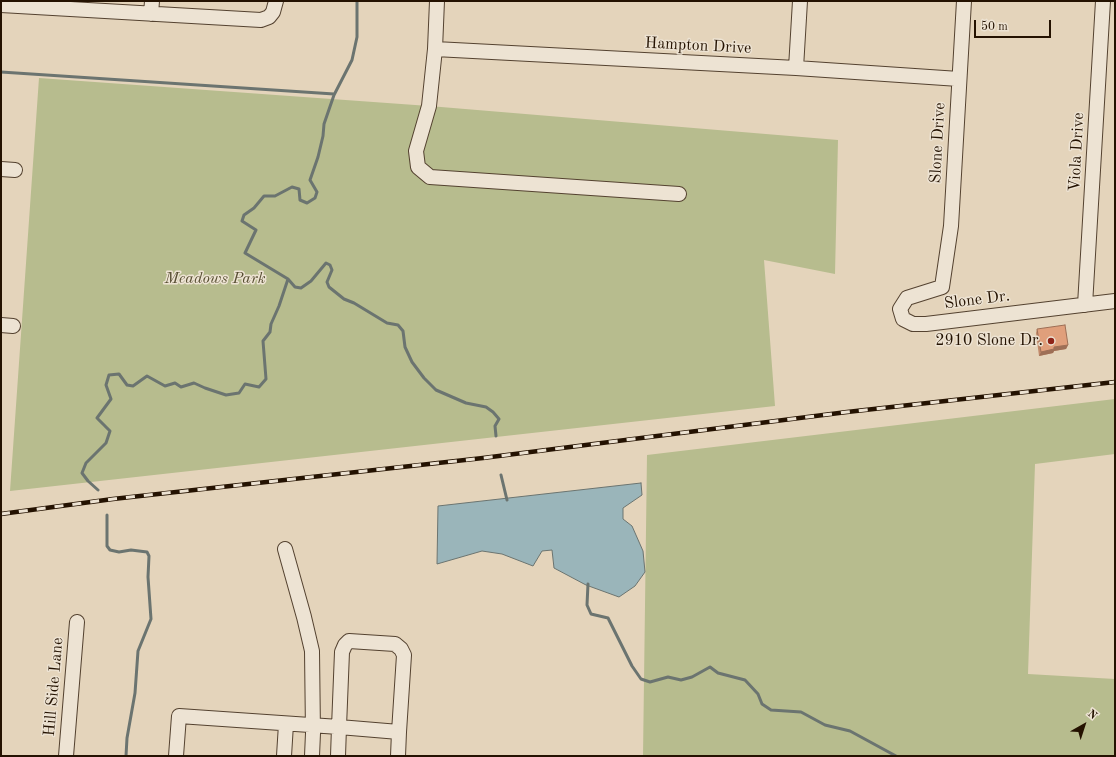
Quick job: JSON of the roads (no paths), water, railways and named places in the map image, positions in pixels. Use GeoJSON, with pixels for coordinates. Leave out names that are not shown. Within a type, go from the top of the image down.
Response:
{"type":"FeatureCollection","features":[{"type":"Feature","properties":{"kind":"street"},"geometry":{"type":"LineString","coordinates":[[1,6],[21,4],[151,8],[261,20],[269,17],[273,12],[276,1]]}},
{"type":"Feature","properties":{"kind":"street"},"geometry":{"type":"LineString","coordinates":[[437,1],[435,49],[429,106],[416,151],[418,167],[430,176],[679,194]]}},
{"type":"Feature","properties":{"kind":"street"},"geometry":{"type":"LineString","coordinates":[[796,68],[800,1]]}},
{"type":"Feature","properties":{"kind":"street","name":"Slone Drive"},"geometry":{"type":"LineString","coordinates":[[942,287],[951,226],[964,1]]}},
{"type":"Feature","properties":{"kind":"street","name":"Viola Drive"},"geometry":{"type":"LineString","coordinates":[[1085,305],[1103,1]]}},
{"type":"Feature","properties":{"kind":"street","name":"Hampton Drive"},"geometry":{"type":"LineString","coordinates":[[435,49],[796,68],[959,79]]}},
{"type":"Feature","properties":{"kind":"street","name":"Slone Dr."},"geometry":{"type":"LineString","coordinates":[[942,287],[907,298],[900,309],[903,318],[913,324],[926,324],[1115,301]]}},
{"type":"Feature","properties":{"kind":"street"},"geometry":{"type":"LineString","coordinates":[[285,549],[312,651],[312,756]]}},
{"type":"Feature","properties":{"kind":"street","name":"Hill Side Lane"},"geometry":{"type":"LineString","coordinates":[[66,756],[77,622]]}},
{"type":"Feature","properties":{"kind":"street"},"geometry":{"type":"LineString","coordinates":[[338,756],[342,652],[345,645],[350,641],[395,644],[401,649],[404,655],[398,756]]}},
{"type":"Feature","properties":{"kind":"street"},"geometry":{"type":"LineString","coordinates":[[176,756],[178,716],[399,732]]}},
{"type":"Feature","properties":{"kind":"street"},"geometry":{"type":"LineString","coordinates":[[284,756],[286,724]]}},
{"type":"Feature","properties":{"kind":"water"},"geometry":{"type":"Polygon","coordinates":[[[641,483],[642,495],[623,508],[623,519],[632,526],[643,551],[645,572],[635,586],[619,597],[586,585],[554,568],[552,550],[542,551],[533,566],[502,554],[482,551],[437,564],[438,506],[641,483]]]}},
{"type":"Feature","properties":{"kind":"waterway"},"geometry":{"type":"LineString","coordinates":[[357,1],[357,37],[352,60],[334,95],[324,124],[318,157],[310,180],[317,192],[315,198],[307,203],[300,200],[299,189],[292,187],[275,196],[264,196],[254,208],[244,215],[242,221],[256,230],[245,253],[288,279],[295,287],[301,288],[311,281],[326,263],[330,265],[332,270],[327,282],[329,287],[344,299],[354,303],[387,323],[398,325],[403,331],[405,347],[412,362],[424,378],[436,390],[466,403],[486,407],[493,412],[499,419],[495,426],[496,436]]}},
{"type":"Feature","properties":{"kind":"waterway"},"geometry":{"type":"LineString","coordinates":[[1,72],[334,94]]}},
{"type":"Feature","properties":{"kind":"waterway"},"geometry":{"type":"LineString","coordinates":[[98,490],[82,473],[86,463],[106,443],[110,431],[97,418],[111,399],[106,385],[109,375],[119,374],[127,385],[133,386],[147,376],[165,386],[175,383],[181,387],[194,383],[226,395],[239,393],[245,384],[259,387],[266,379],[263,341],[270,332],[271,324],[288,279]]}},
{"type":"Feature","properties":{"kind":"waterway"},"geometry":{"type":"LineString","coordinates":[[501,475],[507,500]]}},
{"type":"Feature","properties":{"kind":"waterway"},"geometry":{"type":"LineString","coordinates":[[107,515],[107,546],[110,550],[119,552],[131,550],[147,552],[149,556],[148,577],[151,619],[138,651],[135,693],[127,738],[126,756]]}},
{"type":"Feature","properties":{"kind":"waterway"},"geometry":{"type":"LineString","coordinates":[[588,584],[587,605],[591,614],[608,618],[632,666],[641,679],[650,682],[668,677],[681,680],[692,677],[710,667],[718,673],[745,680],[758,694],[762,704],[771,710],[801,712],[825,725],[850,731],[896,756]]}},
{"type":"Feature","properties":{"kind":"railway"},"geometry":{"type":"LineString","coordinates":[[1,514],[113,499],[483,458],[847,412],[1115,382]]}},
{"type":"Feature","properties":{"kind":"place","name":"2910 Slone Dr."},"geometry":{"type":"Point","coordinates":[1051,341]}},
{"type":"Feature","properties":{"kind":"park label","name":"Meadows Park"},"geometry":{"type":"Point","coordinates":[215,279]}}]}
